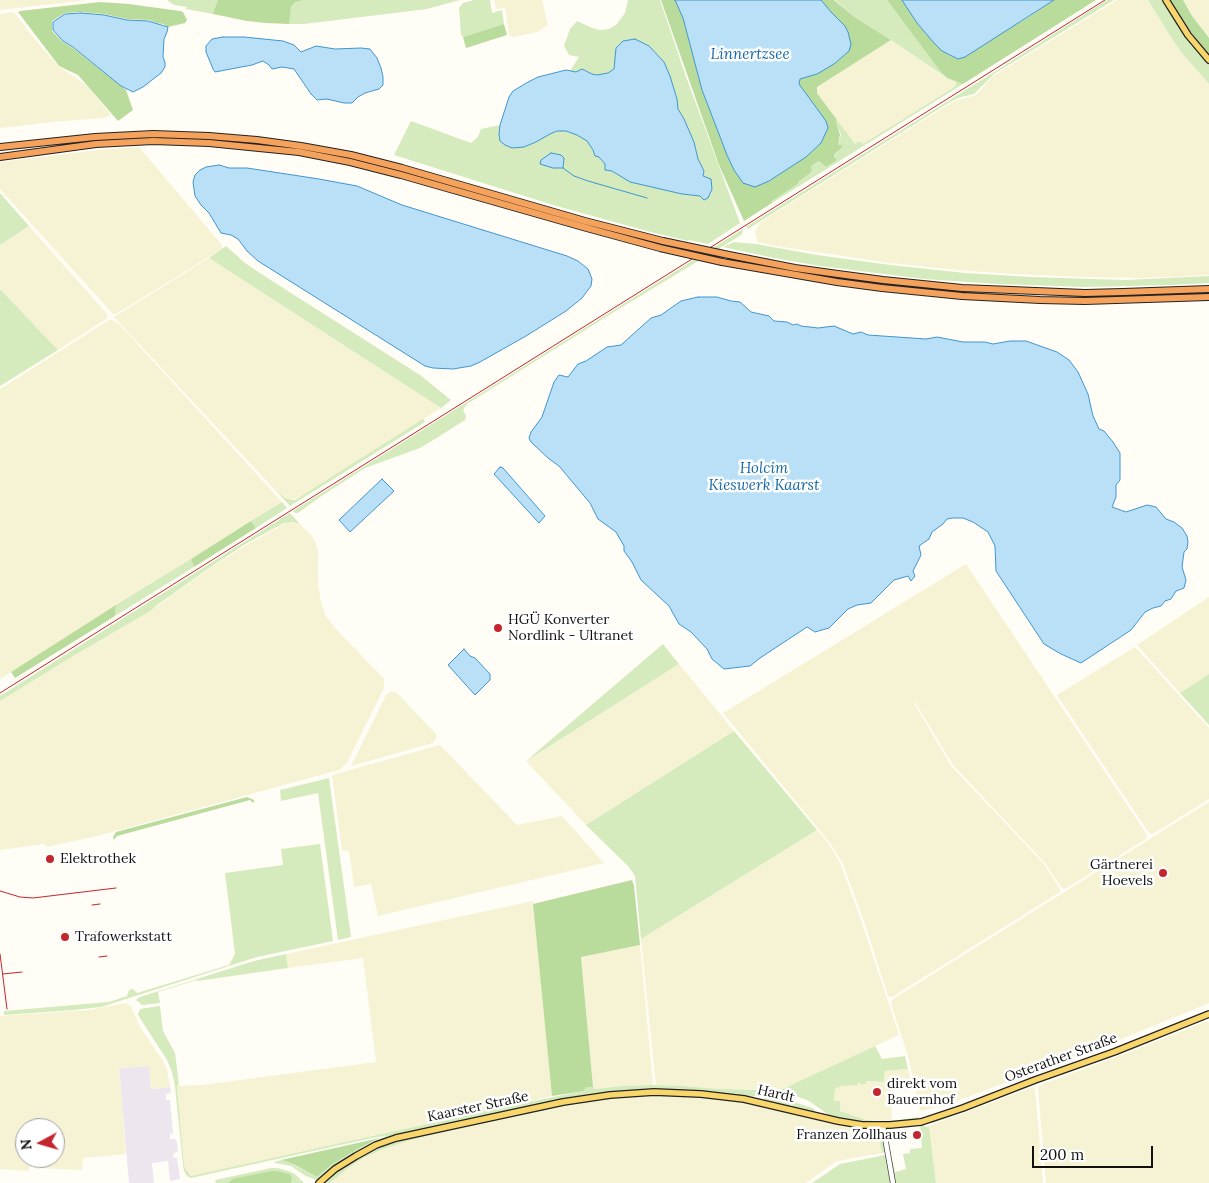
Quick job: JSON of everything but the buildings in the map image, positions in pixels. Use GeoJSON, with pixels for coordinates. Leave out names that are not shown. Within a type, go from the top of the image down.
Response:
{"type":"FeatureCollection","features":[{"type":"Feature","properties":{"kind":"highway"},"geometry":{"type":"LineString","coordinates":[[0,147],[95,137],[152,134],[217,136],[256,140],[351,155],[402,168],[722,262],[838,282],[953,295],[1032,300],[1123,301],[1209,297]]}},
{"type":"Feature","properties":{"kind":"highway"},"geometry":{"type":"LineString","coordinates":[[0,157],[96,144],[153,142],[216,143],[299,152],[401,175],[583,227],[661,245],[795,268],[856,277],[962,288],[1086,293],[1209,289]]}},
{"type":"Feature","properties":{"kind":"main road"},"geometry":{"type":"LineString","coordinates":[[1166,0],[1188,35],[1209,60]]}},
{"type":"Feature","properties":{"kind":"main road","name":"Osterather Straße"},"geometry":{"type":"LineString","coordinates":[[921,1122],[1114,1052],[1209,1014]]}},
{"type":"Feature","properties":{"kind":"main road","name":"Hardt"},"geometry":{"type":"LineString","coordinates":[[663,1092],[733,1098],[846,1122],[883,1126],[921,1122]]}},
{"type":"Feature","properties":{"kind":"main road","name":"Kaarster Straße"},"geometry":{"type":"LineString","coordinates":[[319,1183],[335,1169],[356,1156],[376,1145],[396,1138],[569,1100],[619,1094],[663,1092]]}},
{"type":"Feature","properties":{"kind":"street"},"geometry":{"type":"LineString","coordinates":[[883,1126],[893,1183]]}},
{"type":"Feature","properties":{"kind":"shaded area"},"geometry":{"type":"Polygon","coordinates":[[[0,0],[88,0],[0,10],[0,0]]]}},
{"type":"Feature","properties":{"kind":"shaded area"},"geometry":{"type":"Polygon","coordinates":[[[494,0],[542,0],[548,25],[538,32],[513,37],[509,35],[505,8],[496,9],[494,0]]]}},
{"type":"Feature","properties":{"kind":"shaded area"},"geometry":{"type":"Polygon","coordinates":[[[1117,0],[1148,0],[1181,52],[1209,84],[1209,275],[1143,278],[998,273],[890,263],[757,242],[755,231],[761,222],[951,103],[977,94],[995,75],[1117,0]]]}},
{"type":"Feature","properties":{"kind":"shaded area"},"geometry":{"type":"Polygon","coordinates":[[[1183,0],[1209,0],[1209,38],[1192,16],[1183,0]]]}},
{"type":"Feature","properties":{"kind":"shaded area"},"geometry":{"type":"Polygon","coordinates":[[[14,12],[59,67],[88,87],[111,115],[104,118],[0,128],[0,14],[14,12]]]}},
{"type":"Feature","properties":{"kind":"shaded area"},"geometry":{"type":"Polygon","coordinates":[[[891,40],[943,76],[956,81],[956,85],[863,144],[861,142],[855,145],[817,93],[817,87],[891,40]]]}},
{"type":"Feature","properties":{"kind":"shaded area"},"geometry":{"type":"Polygon","coordinates":[[[139,147],[222,245],[222,249],[116,314],[113,314],[0,189],[0,162],[97,150],[139,147]]]}},
{"type":"Feature","properties":{"kind":"shaded area"},"geometry":{"type":"Polygon","coordinates":[[[29,226],[108,315],[106,319],[58,350],[0,289],[0,245],[29,226]]]}},
{"type":"Feature","properties":{"kind":"shaded area"},"geometry":{"type":"Polygon","coordinates":[[[209,258],[441,408],[302,496],[291,500],[285,498],[276,491],[114,317],[209,258]]]}},
{"type":"Feature","properties":{"kind":"shaded area"},"geometry":{"type":"Polygon","coordinates":[[[109,320],[119,324],[282,502],[0,679],[0,389],[109,320]]]}},
{"type":"Feature","properties":{"kind":"shaded area"},"geometry":{"type":"Polygon","coordinates":[[[288,522],[299,523],[312,536],[316,544],[318,551],[318,585],[326,616],[335,628],[384,679],[384,688],[347,763],[339,770],[97,836],[47,847],[44,844],[0,850],[0,701],[152,610],[207,570],[288,522]]]}},
{"type":"Feature","properties":{"kind":"shaded area"},"geometry":{"type":"Polygon","coordinates":[[[966,564],[1147,835],[1146,839],[1065,889],[1061,887],[1045,863],[953,765],[915,702],[951,766],[1044,864],[1060,892],[892,997],[888,996],[843,864],[830,843],[723,713],[966,564]]]}},
{"type":"Feature","properties":{"kind":"shaded area"},"geometry":{"type":"Polygon","coordinates":[[[1209,597],[1209,674],[1180,693],[1137,645],[1209,597]]]}},
{"type":"Feature","properties":{"kind":"shaded area"},"geometry":{"type":"Polygon","coordinates":[[[1135,647],[1209,728],[1209,799],[1153,834],[1149,833],[1057,695],[1135,647]]]}},
{"type":"Feature","properties":{"kind":"shaded area"},"geometry":{"type":"Polygon","coordinates":[[[679,664],[734,731],[586,825],[526,761],[679,664]]]}},
{"type":"Feature","properties":{"kind":"shaded area"},"geometry":{"type":"Polygon","coordinates":[[[391,691],[397,693],[436,734],[436,739],[433,743],[351,766],[386,695],[391,691]]]}},
{"type":"Feature","properties":{"kind":"shaded area"},"geometry":{"type":"Polygon","coordinates":[[[440,745],[517,825],[562,816],[604,863],[378,916],[371,884],[354,887],[349,850],[342,851],[332,775],[440,745]]]}},
{"type":"Feature","properties":{"kind":"shaded area"},"geometry":{"type":"Polygon","coordinates":[[[1209,802],[1209,1003],[1112,1043],[962,1099],[920,1110],[908,1056],[891,1004],[893,999],[1209,802]]]}},
{"type":"Feature","properties":{"kind":"shaded area"},"geometry":{"type":"Polygon","coordinates":[[[817,830],[829,844],[841,865],[899,1035],[778,1091],[656,1085],[641,939],[817,830]]]}},
{"type":"Feature","properties":{"kind":"shaded area"},"geometry":{"type":"Polygon","coordinates":[[[533,901],[552,1096],[194,1176],[188,1174],[184,1165],[177,1086],[202,1085],[376,1062],[363,958],[288,968],[286,954],[533,901]]]}},
{"type":"Feature","properties":{"kind":"shaded area"},"geometry":{"type":"Polygon","coordinates":[[[640,945],[653,1085],[593,1089],[581,957],[640,945]]]}},
{"type":"Feature","properties":{"kind":"shaded area"},"geometry":{"type":"Polygon","coordinates":[[[126,1003],[131,1006],[140,1027],[167,1069],[170,1087],[151,1089],[149,1066],[119,1068],[126,1154],[83,1158],[82,1170],[39,1168],[65,1168],[65,1118],[15,1118],[15,1168],[29,1168],[29,1171],[0,1169],[0,1016],[90,1010],[126,1003]]]}},
{"type":"Feature","properties":{"kind":"shaded area"},"geometry":{"type":"Polygon","coordinates":[[[1207,1021],[1209,1023],[1209,1183],[1046,1183],[1038,1088],[1040,1085],[1207,1021]]]}},
{"type":"Feature","properties":{"kind":"shaded area"},"geometry":{"type":"Polygon","coordinates":[[[149,1066],[151,1089],[170,1087],[171,1093],[166,1094],[166,1100],[170,1100],[173,1133],[170,1134],[170,1139],[175,1139],[177,1142],[178,1151],[173,1154],[174,1158],[177,1158],[180,1179],[170,1181],[168,1161],[152,1163],[154,1183],[129,1183],[119,1068],[149,1066]]]}},
{"type":"Feature","properties":{"kind":"shaded area"},"geometry":{"type":"Polygon","coordinates":[[[908,1069],[913,1090],[891,1091],[892,1121],[866,1120],[840,1111],[834,1101],[835,1089],[841,1086],[857,1085],[857,1082],[865,1084],[866,1081],[884,1082],[885,1071],[908,1069]]]}},
{"type":"Feature","properties":{"kind":"shaded area"},"geometry":{"type":"Polygon","coordinates":[[[1033,1087],[1035,1089],[1043,1183],[936,1183],[929,1126],[1033,1087]]]}},
{"type":"Feature","properties":{"kind":"shaded area"},"geometry":{"type":"Polygon","coordinates":[[[652,1096],[732,1101],[838,1124],[873,1129],[879,1139],[882,1153],[837,1161],[806,1183],[330,1183],[363,1158],[404,1142],[463,1127],[596,1100],[652,1096]]]}},
{"type":"Feature","properties":{"kind":"green space"},"geometry":{"type":"Polygon","coordinates":[[[167,0],[460,0],[427,9],[304,24],[289,24],[289,21],[214,12],[213,14],[186,9],[187,7],[174,5],[167,0]]]}},
{"type":"Feature","properties":{"kind":"green space"},"geometry":{"type":"Polygon","coordinates":[[[218,0],[303,0],[295,2],[291,6],[289,24],[247,21],[213,14],[218,0]]]}},
{"type":"Feature","properties":{"kind":"green space"},"geometry":{"type":"Polygon","coordinates":[[[474,0],[490,0],[492,13],[502,10],[504,24],[463,37],[461,35],[459,8],[463,3],[474,0]]]}},
{"type":"Feature","properties":{"kind":"green space"},"geometry":{"type":"Polygon","coordinates":[[[628,0],[660,0],[740,223],[708,244],[688,241],[553,205],[394,155],[411,121],[471,143],[478,137],[481,129],[500,125],[499,134],[524,147],[557,131],[566,131],[587,141],[605,164],[606,170],[682,194],[700,196],[706,178],[703,176],[704,171],[698,159],[694,142],[678,109],[677,99],[664,62],[649,46],[616,48],[614,69],[608,73],[597,75],[582,69],[576,72],[570,71],[579,57],[569,55],[564,46],[570,29],[577,21],[600,30],[609,29],[616,25],[625,13],[628,0]]]}},
{"type":"Feature","properties":{"kind":"green space"},"geometry":{"type":"Polygon","coordinates":[[[661,0],[675,0],[683,18],[702,90],[734,170],[769,181],[806,157],[821,143],[828,128],[799,84],[800,79],[834,64],[849,51],[845,26],[821,0],[834,0],[856,18],[891,40],[817,87],[817,93],[837,120],[840,135],[838,145],[842,145],[842,147],[835,154],[834,157],[837,160],[826,167],[819,161],[811,166],[812,171],[798,184],[744,221],[719,165],[661,0]]]}},
{"type":"Feature","properties":{"kind":"green space"},"geometry":{"type":"Polygon","coordinates":[[[835,0],[887,0],[947,78],[856,18],[835,0]]]}},
{"type":"Feature","properties":{"kind":"green space"},"geometry":{"type":"Polygon","coordinates":[[[887,0],[902,0],[917,23],[934,43],[942,51],[958,59],[1054,0],[1096,0],[963,84],[947,78],[940,71],[887,0]]]}},
{"type":"Feature","properties":{"kind":"green space"},"geometry":{"type":"Polygon","coordinates":[[[1107,0],[1114,0],[994,74],[974,94],[950,102],[748,229],[746,227],[988,76],[1107,0]]]}},
{"type":"Feature","properties":{"kind":"green space"},"geometry":{"type":"Polygon","coordinates":[[[1148,0],[1161,0],[1185,36],[1209,65],[1209,84],[1181,52],[1148,0]]]}},
{"type":"Feature","properties":{"kind":"green space"},"geometry":{"type":"Polygon","coordinates":[[[1170,0],[1183,0],[1192,16],[1209,38],[1209,55],[1191,32],[1170,0]]]}},
{"type":"Feature","properties":{"kind":"green space"},"geometry":{"type":"Polygon","coordinates":[[[100,2],[180,11],[183,12],[187,20],[185,23],[168,27],[149,20],[127,19],[81,12],[65,13],[52,21],[52,31],[63,42],[126,90],[133,110],[118,121],[78,75],[59,66],[18,12],[100,2]]]}},
{"type":"Feature","properties":{"kind":"green space"},"geometry":{"type":"Polygon","coordinates":[[[504,24],[507,35],[466,48],[463,37],[504,24]]]}},
{"type":"Feature","properties":{"kind":"green space"},"geometry":{"type":"Polygon","coordinates":[[[956,81],[963,84],[772,203],[772,201],[798,184],[797,182],[809,174],[812,171],[811,166],[819,161],[826,167],[836,160],[834,157],[839,150],[838,145],[841,135],[837,120],[855,144],[861,142],[863,144],[953,88],[956,85],[956,81]]]}},
{"type":"Feature","properties":{"kind":"green space"},"geometry":{"type":"Polygon","coordinates":[[[0,193],[29,226],[0,245],[0,193]]]}},
{"type":"Feature","properties":{"kind":"green space"},"geometry":{"type":"Polygon","coordinates":[[[743,229],[742,234],[738,237],[467,404],[463,410],[466,416],[465,420],[435,439],[420,448],[365,468],[298,513],[293,511],[743,229]]]}},
{"type":"Feature","properties":{"kind":"green space"},"geometry":{"type":"Polygon","coordinates":[[[734,242],[890,265],[965,273],[1126,280],[1209,276],[1209,283],[1085,287],[925,279],[820,266],[723,247],[734,242]]]}},
{"type":"Feature","properties":{"kind":"green space"},"geometry":{"type":"Polygon","coordinates":[[[226,246],[245,263],[420,375],[451,400],[441,408],[209,258],[226,246]]]}},
{"type":"Feature","properties":{"kind":"green space"},"geometry":{"type":"Polygon","coordinates":[[[0,289],[58,350],[0,386],[0,289]]]}},
{"type":"Feature","properties":{"kind":"green space"},"geometry":{"type":"Polygon","coordinates":[[[423,419],[425,422],[290,506],[276,491],[285,498],[295,500],[423,419]]]}},
{"type":"Feature","properties":{"kind":"green space"},"geometry":{"type":"Polygon","coordinates":[[[282,502],[287,508],[256,528],[251,521],[282,502]]]}},
{"type":"Feature","properties":{"kind":"green space"},"geometry":{"type":"Polygon","coordinates":[[[290,513],[299,523],[284,523],[247,543],[206,570],[152,610],[0,701],[0,696],[290,513]]]}},
{"type":"Feature","properties":{"kind":"green space"},"geometry":{"type":"Polygon","coordinates":[[[251,521],[256,528],[194,567],[191,559],[251,521]]]}},
{"type":"Feature","properties":{"kind":"green space"},"geometry":{"type":"Polygon","coordinates":[[[191,559],[194,567],[115,616],[116,605],[191,559]]]}},
{"type":"Feature","properties":{"kind":"green space"},"geometry":{"type":"Polygon","coordinates":[[[116,605],[115,616],[15,678],[11,672],[116,605]]]}},
{"type":"Feature","properties":{"kind":"green space"},"geometry":{"type":"Polygon","coordinates":[[[663,644],[679,664],[526,761],[663,644]]]}},
{"type":"Feature","properties":{"kind":"green space"},"geometry":{"type":"Polygon","coordinates":[[[1209,674],[1209,725],[1180,693],[1209,674]]]}},
{"type":"Feature","properties":{"kind":"green space"},"geometry":{"type":"Polygon","coordinates":[[[734,731],[817,830],[641,939],[635,876],[629,867],[586,825],[734,731]]]}},
{"type":"Feature","properties":{"kind":"green space"},"geometry":{"type":"Polygon","coordinates":[[[329,778],[351,937],[338,940],[318,793],[281,801],[280,790],[329,778]]]}},
{"type":"Feature","properties":{"kind":"green space"},"geometry":{"type":"Polygon","coordinates":[[[247,797],[254,800],[254,802],[250,800],[117,836],[114,840],[113,837],[116,832],[247,797]]]}},
{"type":"Feature","properties":{"kind":"green space"},"geometry":{"type":"Polygon","coordinates":[[[320,844],[333,941],[257,957],[101,1007],[4,1015],[4,1011],[109,1002],[127,996],[129,990],[133,989],[137,993],[229,965],[235,954],[225,873],[283,865],[281,849],[320,844]]]}},
{"type":"Feature","properties":{"kind":"green space"},"geometry":{"type":"Polygon","coordinates":[[[632,880],[640,945],[581,957],[593,1087],[586,1087],[584,1091],[552,1096],[533,904],[632,880]]]}},
{"type":"Feature","properties":{"kind":"green space"},"geometry":{"type":"Polygon","coordinates":[[[286,954],[288,968],[196,980],[158,992],[160,1003],[142,1005],[136,1000],[140,997],[254,961],[286,954]]]}},
{"type":"Feature","properties":{"kind":"green space"},"geometry":{"type":"Polygon","coordinates":[[[160,1006],[163,1031],[175,1053],[184,1165],[191,1176],[584,1091],[586,1087],[593,1087],[594,1089],[653,1085],[768,1090],[755,1096],[743,1098],[703,1092],[655,1090],[573,1098],[408,1133],[334,1166],[316,1180],[291,1166],[274,1162],[281,1160],[288,1162],[317,1177],[331,1165],[361,1147],[386,1136],[191,1178],[184,1171],[172,1072],[167,1060],[138,1015],[140,1009],[160,1006]]]}},
{"type":"Feature","properties":{"kind":"green space"},"geometry":{"type":"Polygon","coordinates":[[[1209,1016],[1209,1018],[1131,1050],[945,1119],[933,1123],[928,1122],[968,1108],[1209,1016]]]}},
{"type":"Feature","properties":{"kind":"green space"},"geometry":{"type":"Polygon","coordinates":[[[875,1046],[882,1059],[905,1056],[908,1069],[885,1071],[884,1082],[866,1081],[866,1084],[858,1082],[858,1085],[841,1086],[835,1089],[834,1101],[840,1101],[840,1111],[866,1120],[886,1122],[919,1117],[919,1120],[887,1123],[833,1118],[809,1101],[778,1091],[875,1046]]]}},
{"type":"Feature","properties":{"kind":"green space"},"geometry":{"type":"Polygon","coordinates":[[[668,1094],[728,1099],[875,1128],[881,1131],[885,1152],[882,1153],[879,1139],[873,1129],[838,1124],[732,1101],[652,1096],[596,1100],[463,1127],[404,1142],[363,1158],[330,1183],[324,1183],[350,1162],[377,1147],[397,1140],[589,1099],[668,1094]]]}},
{"type":"Feature","properties":{"kind":"green space"},"geometry":{"type":"Polygon","coordinates":[[[767,1095],[780,1097],[813,1108],[814,1114],[765,1101],[764,1099],[767,1095]]]}},
{"type":"Feature","properties":{"kind":"green space"},"geometry":{"type":"Polygon","coordinates":[[[920,1124],[926,1127],[929,1126],[936,1183],[894,1183],[886,1134],[887,1131],[887,1139],[895,1172],[906,1169],[903,1154],[910,1153],[910,1149],[922,1148],[920,1124]]]}},
{"type":"Feature","properties":{"kind":"green space"},"geometry":{"type":"Polygon","coordinates":[[[380,1138],[331,1165],[317,1177],[281,1160],[380,1138]]]}},
{"type":"Feature","properties":{"kind":"green space"},"geometry":{"type":"Polygon","coordinates":[[[885,1155],[891,1183],[812,1183],[840,1164],[885,1155]]]}},
{"type":"Feature","properties":{"kind":"green space"},"geometry":{"type":"Polygon","coordinates":[[[271,1168],[295,1174],[304,1183],[291,1183],[292,1179],[232,1179],[228,1183],[216,1183],[215,1180],[271,1168]]]}},
{"type":"Feature","properties":{"kind":"green space"},"geometry":{"type":"Polygon","coordinates":[[[272,1171],[291,1175],[291,1183],[228,1183],[232,1179],[272,1171]]]}},
{"type":"Feature","properties":{"kind":"water","name":"Linnertzsee"},"geometry":{"type":"Polygon","coordinates":[[[675,0],[821,0],[845,26],[851,44],[849,51],[834,64],[817,74],[800,79],[799,84],[826,121],[828,128],[821,143],[806,157],[769,181],[755,187],[743,183],[727,155],[702,90],[683,18],[675,0]]]}},
{"type":"Feature","properties":{"kind":"water"},"geometry":{"type":"Polygon","coordinates":[[[902,0],[1054,0],[965,57],[958,59],[942,51],[934,43],[917,23],[902,0]]]}},
{"type":"Feature","properties":{"kind":"water"},"geometry":{"type":"Polygon","coordinates":[[[81,13],[148,21],[168,27],[164,39],[163,57],[165,67],[161,73],[133,92],[121,86],[63,41],[53,30],[53,22],[65,14],[81,13]]]}},
{"type":"Feature","properties":{"kind":"water"},"geometry":{"type":"Polygon","coordinates":[[[223,37],[283,41],[294,45],[301,52],[316,46],[335,49],[370,49],[377,58],[381,68],[383,85],[379,89],[358,97],[352,103],[344,103],[327,99],[317,100],[294,69],[282,67],[272,69],[263,61],[215,72],[206,52],[206,46],[212,39],[223,37]]]}},
{"type":"Feature","properties":{"kind":"water"},"geometry":{"type":"Polygon","coordinates":[[[635,39],[649,46],[664,62],[670,76],[678,109],[694,142],[698,159],[704,171],[703,176],[711,179],[712,189],[708,198],[704,200],[700,196],[682,194],[630,182],[612,171],[605,170],[605,164],[599,157],[595,156],[587,141],[566,131],[557,131],[524,147],[512,148],[500,141],[500,125],[509,97],[513,91],[538,77],[566,70],[576,72],[582,69],[597,75],[608,73],[614,69],[616,48],[623,41],[635,39]]]}},
{"type":"Feature","properties":{"kind":"water"},"geometry":{"type":"Polygon","coordinates":[[[551,153],[561,155],[564,158],[563,168],[553,168],[540,164],[541,160],[551,153]]]}},
{"type":"Feature","properties":{"kind":"water"},"geometry":{"type":"Polygon","coordinates":[[[219,165],[357,186],[402,205],[567,256],[578,261],[588,269],[592,279],[591,286],[582,298],[566,311],[480,362],[471,366],[453,369],[425,366],[258,261],[238,239],[221,233],[209,213],[195,196],[193,182],[195,175],[200,170],[219,165]]]}},
{"type":"Feature","properties":{"kind":"water","name":"Holcim Kieswerk Kaarst"},"geometry":{"type":"Polygon","coordinates":[[[698,297],[717,297],[740,302],[751,312],[769,316],[774,321],[787,322],[793,325],[818,328],[834,326],[853,334],[861,332],[868,335],[926,339],[937,337],[963,342],[993,344],[1026,341],[1057,352],[1069,360],[1078,372],[1088,394],[1093,416],[1099,429],[1104,431],[1120,453],[1120,480],[1116,485],[1116,497],[1112,507],[1126,512],[1147,505],[1156,507],[1166,519],[1182,528],[1187,536],[1187,549],[1184,552],[1182,567],[1186,580],[1184,588],[1176,591],[1171,599],[1165,601],[1161,606],[1145,612],[1131,630],[1081,663],[1044,644],[996,571],[995,546],[988,532],[963,518],[947,519],[932,532],[929,539],[919,546],[921,555],[913,571],[915,576],[911,581],[908,576],[894,580],[871,603],[857,605],[848,609],[829,628],[815,632],[807,627],[750,666],[724,669],[712,659],[707,649],[691,632],[679,624],[669,606],[641,580],[624,551],[624,546],[616,532],[598,519],[590,503],[559,466],[548,458],[529,438],[542,417],[554,382],[559,375],[568,377],[578,364],[607,347],[621,345],[651,318],[661,315],[681,301],[698,297]]]}},
{"type":"Feature","properties":{"kind":"water"},"geometry":{"type":"Polygon","coordinates":[[[500,467],[503,468],[545,516],[539,523],[494,474],[500,467]]]}},
{"type":"Feature","properties":{"kind":"water"},"geometry":{"type":"Polygon","coordinates":[[[382,479],[394,491],[350,532],[339,520],[382,479]]]}},
{"type":"Feature","properties":{"kind":"water"},"geometry":{"type":"Polygon","coordinates":[[[464,649],[490,674],[490,680],[475,695],[448,665],[464,649]]]}},
{"type":"Feature","properties":{"kind":"waterway"},"geometry":{"type":"LineString","coordinates":[[563,168],[574,176],[647,198]]}},
{"type":"Feature","properties":{"kind":"railway"},"geometry":{"type":"LineString","coordinates":[[0,693],[1105,0]]}},
{"type":"Feature","properties":{"kind":"railway"},"geometry":{"type":"LineString","coordinates":[[0,891],[20,897],[33,898],[116,888]]}},
{"type":"Feature","properties":{"kind":"railway"},"geometry":{"type":"LineString","coordinates":[[92,905],[100,904]]}},
{"type":"Feature","properties":{"kind":"railway"},"geometry":{"type":"LineString","coordinates":[[95,932],[104,931]]}},
{"type":"Feature","properties":{"kind":"railway"},"geometry":{"type":"LineString","coordinates":[[0,954],[7,1009]]}},
{"type":"Feature","properties":{"kind":"railway"},"geometry":{"type":"LineString","coordinates":[[99,957],[107,956]]}},
{"type":"Feature","properties":{"kind":"railway"},"geometry":{"type":"LineString","coordinates":[[3,974],[22,972]]}},
{"type":"Feature","properties":{"kind":"place","name":"HGÜ Konverter Nordlink - Ultranet"},"geometry":{"type":"Point","coordinates":[498,628]}},
{"type":"Feature","properties":{"kind":"place","name":"Elektrothek"},"geometry":{"type":"Point","coordinates":[50,859]}},
{"type":"Feature","properties":{"kind":"place","name":"Gärtnerei Hoevels"},"geometry":{"type":"Point","coordinates":[1163,873]}},
{"type":"Feature","properties":{"kind":"place","name":"Trafowerkstatt"},"geometry":{"type":"Point","coordinates":[65,937]}},
{"type":"Feature","properties":{"kind":"place","name":"direkt vom Bauernhof"},"geometry":{"type":"Point","coordinates":[877,1092]}},
{"type":"Feature","properties":{"kind":"place","name":"Franzen Zollhaus"},"geometry":{"type":"Point","coordinates":[917,1135]}}]}
